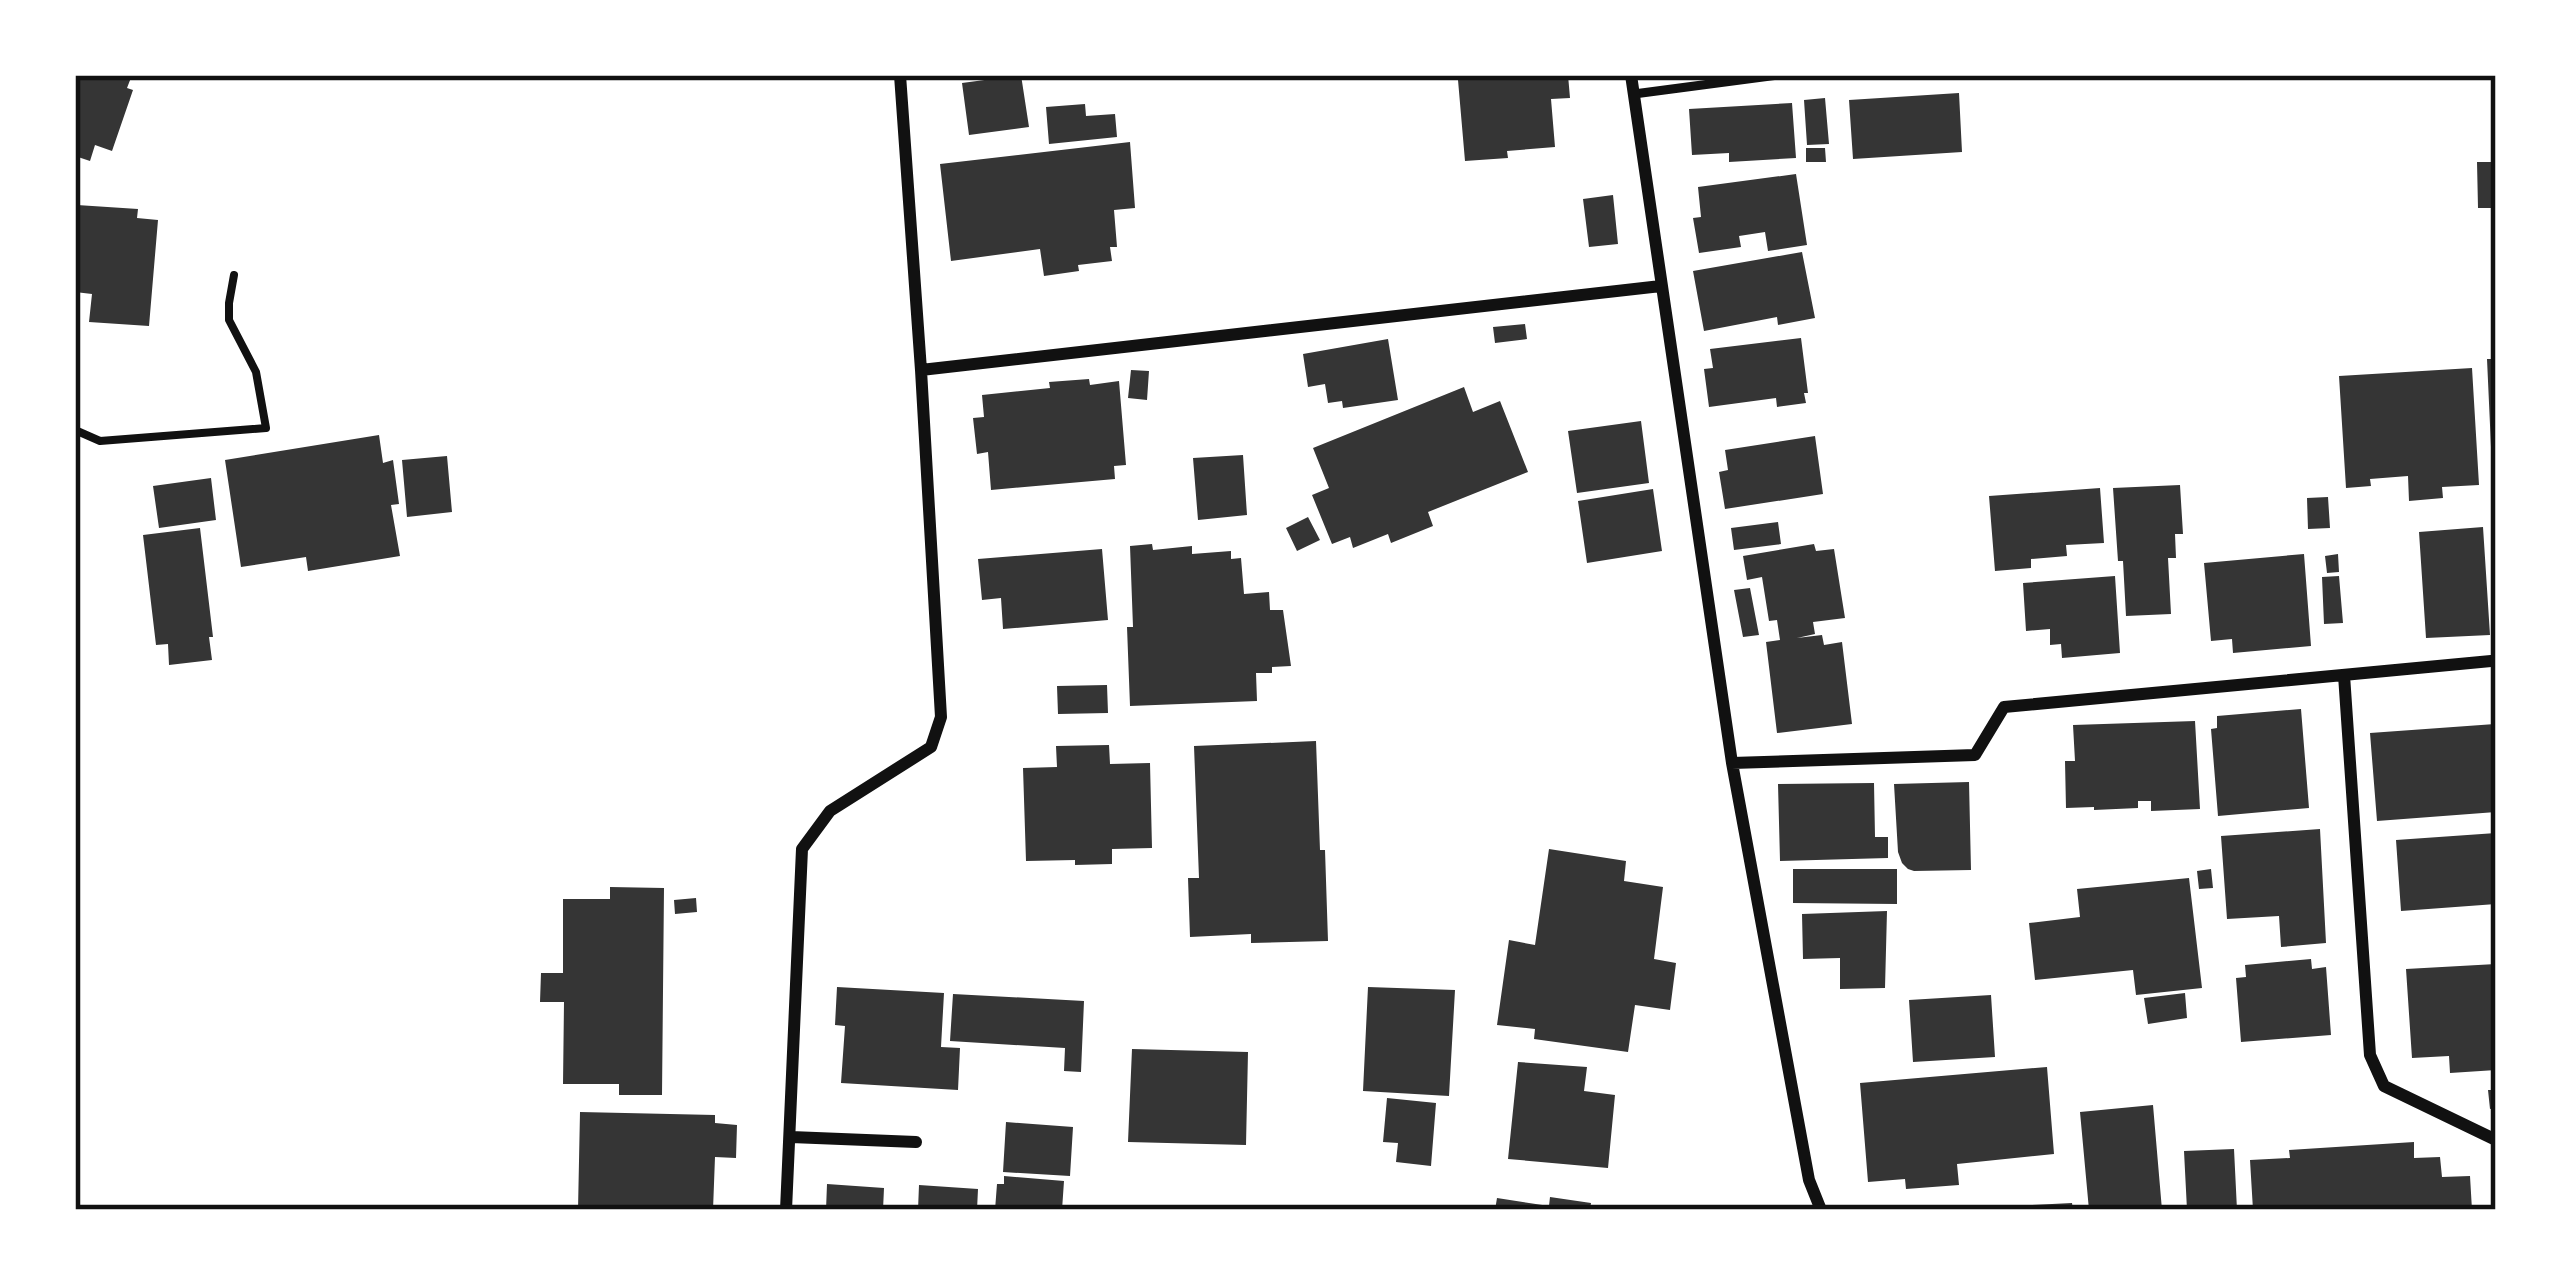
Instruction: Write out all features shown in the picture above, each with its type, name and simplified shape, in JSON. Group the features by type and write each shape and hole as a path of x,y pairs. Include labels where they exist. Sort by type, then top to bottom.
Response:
{"street":[{"path":"785,1210 802,849 830,812 931,747 940,717 900,75"},
{"path":"1631,75 1732,763 1809,1180 1821,1210"},
{"path":"921,370 1661,286"},
{"path":"1732,763 1976,755 2005,707 2492,661"},
{"path":"2344,675 2370,1055 2384,1086 2496,1140"},
{"path":"790,1137 916,1142"}],"lane":[{"path":"1634,94 1778,75"}],"path":[{"path":"75,430 100,441 266,428 256,372 230,320 234,274"}],"building":[{"path":"75,75 132,75 127,88 133,90 112,151 95,145 90,161 75,156"},
{"path":"1021,75 1029,127 969,135 962,83"},
{"path":"1447,75 1568,75 1570,98 1551,99 1555,147 1507,151 1508,158 1465,161 1458,80 1447,80"},
{"path":"1959,93 1962,152 1853,159 1849,100"},
{"path":"1825,98 1829,144 1807,145 1804,100"},
{"path":"1792,103 1796,158 1729,162 1729,153 1692,155 1689,109"},
{"path":"1085,104 1086,116 1115,114 1117,137 1049,144 1046,107"},
{"path":"1130,142 1135,208 1114,210 1117,247 1110,247 1112,261 1044,276 1040,249 951,261 940,164"},
{"path":"1806,148 1825,148 1826,162 1806,162"},
{"path":"2477,162 2496,162 2496,208 2478,208"},
{"path":"1796,174 1807,245 1768,251 1765,232 1739,236 1741,247 1699,253 1693,218 1701,217 1698,187"},
{"path":"1613,195 1618,244 1589,247 1583,199"},
{"path":"77,205 138,209 137,218 158,220 149,326 89,322 92,294 75,292"},
{"path":"1802,252 1815,318 1778,325 1777,317 1704,331 1693,271"},
{"path":"1525,324 1527,339 1495,343 1493,327"},
{"path":"1801,338 1806,403 1777,407 1776,398 1709,407 1704,369 1713,368 1710,349"},
{"path":"1388,339 1398,400 1343,408 1342,401 1328,403 1325,384 1308,387 1303,354"},
{"path":"2487,359 2496,359 2496,446 2491,447"},
{"path":"2472,368 2479,485 2442,487 2443,498 2409,501 2408,476 2370,479 2371,486 2346,488 2339,376"},
{"path":"1131,370 1149,371 1147,400 1128,398"},
{"path":"1089,379 1090,385 1119,381 1126,465 1114,466 1115,479 991,490 988,452 977,454 973,418 984,417 982,395"},
{"path":"1464,387 1473,412 1500,401 1528,472 1428,512 1433,526 1391,543 1388,534 1353,548 1350,537 1332,544 1312,495 1329,488 1313,448"},
{"path":"1641,421 1649,483 1577,493 1568,431"},
{"path":"379,435 383,463 393,460 399,504 391,505 400,556 308,571 306,557 241,567 225,460"},
{"path":"1815,436 1823,494 1725,509 1719,472 1728,470 1725,450"},
{"path":"1243,455 1247,515 1198,520 1193,458"},
{"path":"447,456 452,512 407,517 402,460"},
{"path":"211,478 216,520 159,528 153,486"},
{"path":"2180,485 2183,534 2175,534 2176,558 2168,558 2171,614 2126,616 2113,488"},
{"path":"2100,488 2104,543 2066,545 2067,556 2031,559 2031,568 1995,571 1989,496"},
{"path":"1653,489 1662,551 1587,563 1578,501"},
{"path":"2328,497 2330,528 2308,529 2307,498"},
{"path":"1308,517 1320,540 1297,551 1286,528"},
{"path":"1778,522 1781,544 1734,550 1731,528"},
{"path":"2483,527 2490,635 2426,638 2419,532"},
{"path":"200,528 212,660 169,665 168,644 156,645 143,535"},
{"path":"1152,544 1153,550 1192,546 1192,554 1231,551 1231,559 1241,558 1244,594 1269,592 1270,610 1283,610 1291,666 1256,673 1257,701 1130,706 1130,546"},
{"path":"1814,544 1816,551 1834,549 1845,618 1813,622 1815,634 1797,638 1822,635 1824,645 1842,642 1852,724 1777,733 1766,642 1780,640 1777,620 1769,621 1762,577 1747,580 1743,556"},
{"path":"1102,549 1108,620 1003,629 1001,598 982,600 978,559"},
{"path":"2304,554 2311,646 2233,653 2232,639 2211,641 2204,563"},
{"path":"2338,554 2339,572 2327,573 2325,556"},
{"path":"2115,576 2120,653 2062,658 2061,644 2050,645 2050,629 2026,631 2023,583"},
{"path":"2339,576 2343,623 2324,624 2322,577"},
{"path":"1750,588 1759,635 1743,637 1734,590"},
{"path":"1107,685 1108,713 1058,714 1057,686"},
{"path":"2301,709 2309,808 2218,816 2211,729 2217,728 2217,716"},
{"path":"2195,721 2200,809 2151,811 2151,801 2138,801 2138,808 2066,808 2065,761 2075,761 2073,725"},
{"path":"2495,724 2496,812 2377,821 2370,733"},
{"path":"1316,741 1328,941 1251,943 1251,934 1190,937 1188,878 1199,878 1194,746"},
{"path":"1109,745 1110,764 1150,763 1152,848 1112,849 1112,864 1026,861 1023,768 1057,767 1056,746"},
{"path":"1969,782 1971,870 1908,869 1898,852 1894,784"},
{"path":"1874,783 1875,837 1888,837 1888,858 1780,861 1778,784"},
{"path":"2320,829 2326,943 2281,947 2279,916 2227,919 2221,836"},
{"path":"2496,833 2496,904 2401,911 2396,840"},
{"path":"1549,849 1626,861 1624,881 1663,887 1654,959 1676,963 1670,1010 1635,1005 1628,1052 1534,1039 1535,1029 1497,1025 1509,940 1535,945"},
{"path":"1793,869 1897,869 1897,904 1793,903"},
{"path":"2211,869 2213,888 2199,889 2197,871"},
{"path":"2189,878 2202,988 2136,995 2133,970 2035,980 2029,923 2080,917 2077,889"},
{"path":"610,887 664,888 662,1095 619,1095 619,1084 563,1084 564,1002 540,1002 541,973 563,973 563,899 610,899"},
{"path":"696,898 697,912 675,914 674,900"},
{"path":"1887,911 1885,988 1840,989 1840,958 1803,959 1802,914"},
{"path":"2311,959 2312,969 2326,967 2331,1035 2241,1042 2236,978 2246,977 2245,965"},
{"path":"2496,964 2496,1070 2450,1073 2449,1056 2412,1058 2406,969"},
{"path":"837,987 944,993 941,1047 960,1048 958,1090 841,1083 845,1026 835,1025"},
{"path":"1368,987 1455,990 1449,1096 1363,1091"},
{"path":"2185,993 2187,1018 2148,1024 2144,998"},
{"path":"953,994 1084,1001 1081,1072 1064,1071 1065,1048 950,1041"},
{"path":"1991,995 1995,1057 1913,1062 1909,1000"},
{"path":"1132,1049 1248,1052 1246,1145 1128,1142"},
{"path":"1518,1062 1587,1067 1584,1091 1615,1095 1608,1168 1508,1159"},
{"path":"2047,1067 2054,1154 1957,1164 1959,1185 1906,1189 1905,1179 1868,1182 1860,1083"},
{"path":"2488,1090 2496,1090 2496,1108 2490,1109"},
{"path":"1387,1098 1436,1103 1431,1166 1396,1162 1398,1143 1383,1142"},
{"path":"2153,1105 2162,1210 2089,1210 2080,1112"},
{"path":"580,1112 715,1115 715,1123 737,1125 736,1158 715,1157 713,1210 578,1210"},
{"path":"1006,1122 1073,1127 1070,1176 1003,1172"},
{"path":"2414,1142 2414,1158 2440,1157 2442,1177 2470,1176 2472,1210 2253,1210 2250,1160 2290,1158 2289,1150"},
{"path":"2234,1149 2237,1210 2187,1210 2184,1151"},
{"path":"1004,1176 1064,1181 1062,1210 995,1210 997,1184 1004,1184"},
{"path":"827,1184 884,1188 883,1210 826,1210"},
{"path":"919,1185 978,1189 977,1210 918,1210"},
{"path":"1550,1197 1591,1203 1590,1210 1495,1210 1497,1198 1549,1206"},
{"path":"2072,1203 2073,1210 2014,1210 2014,1206"}]}
